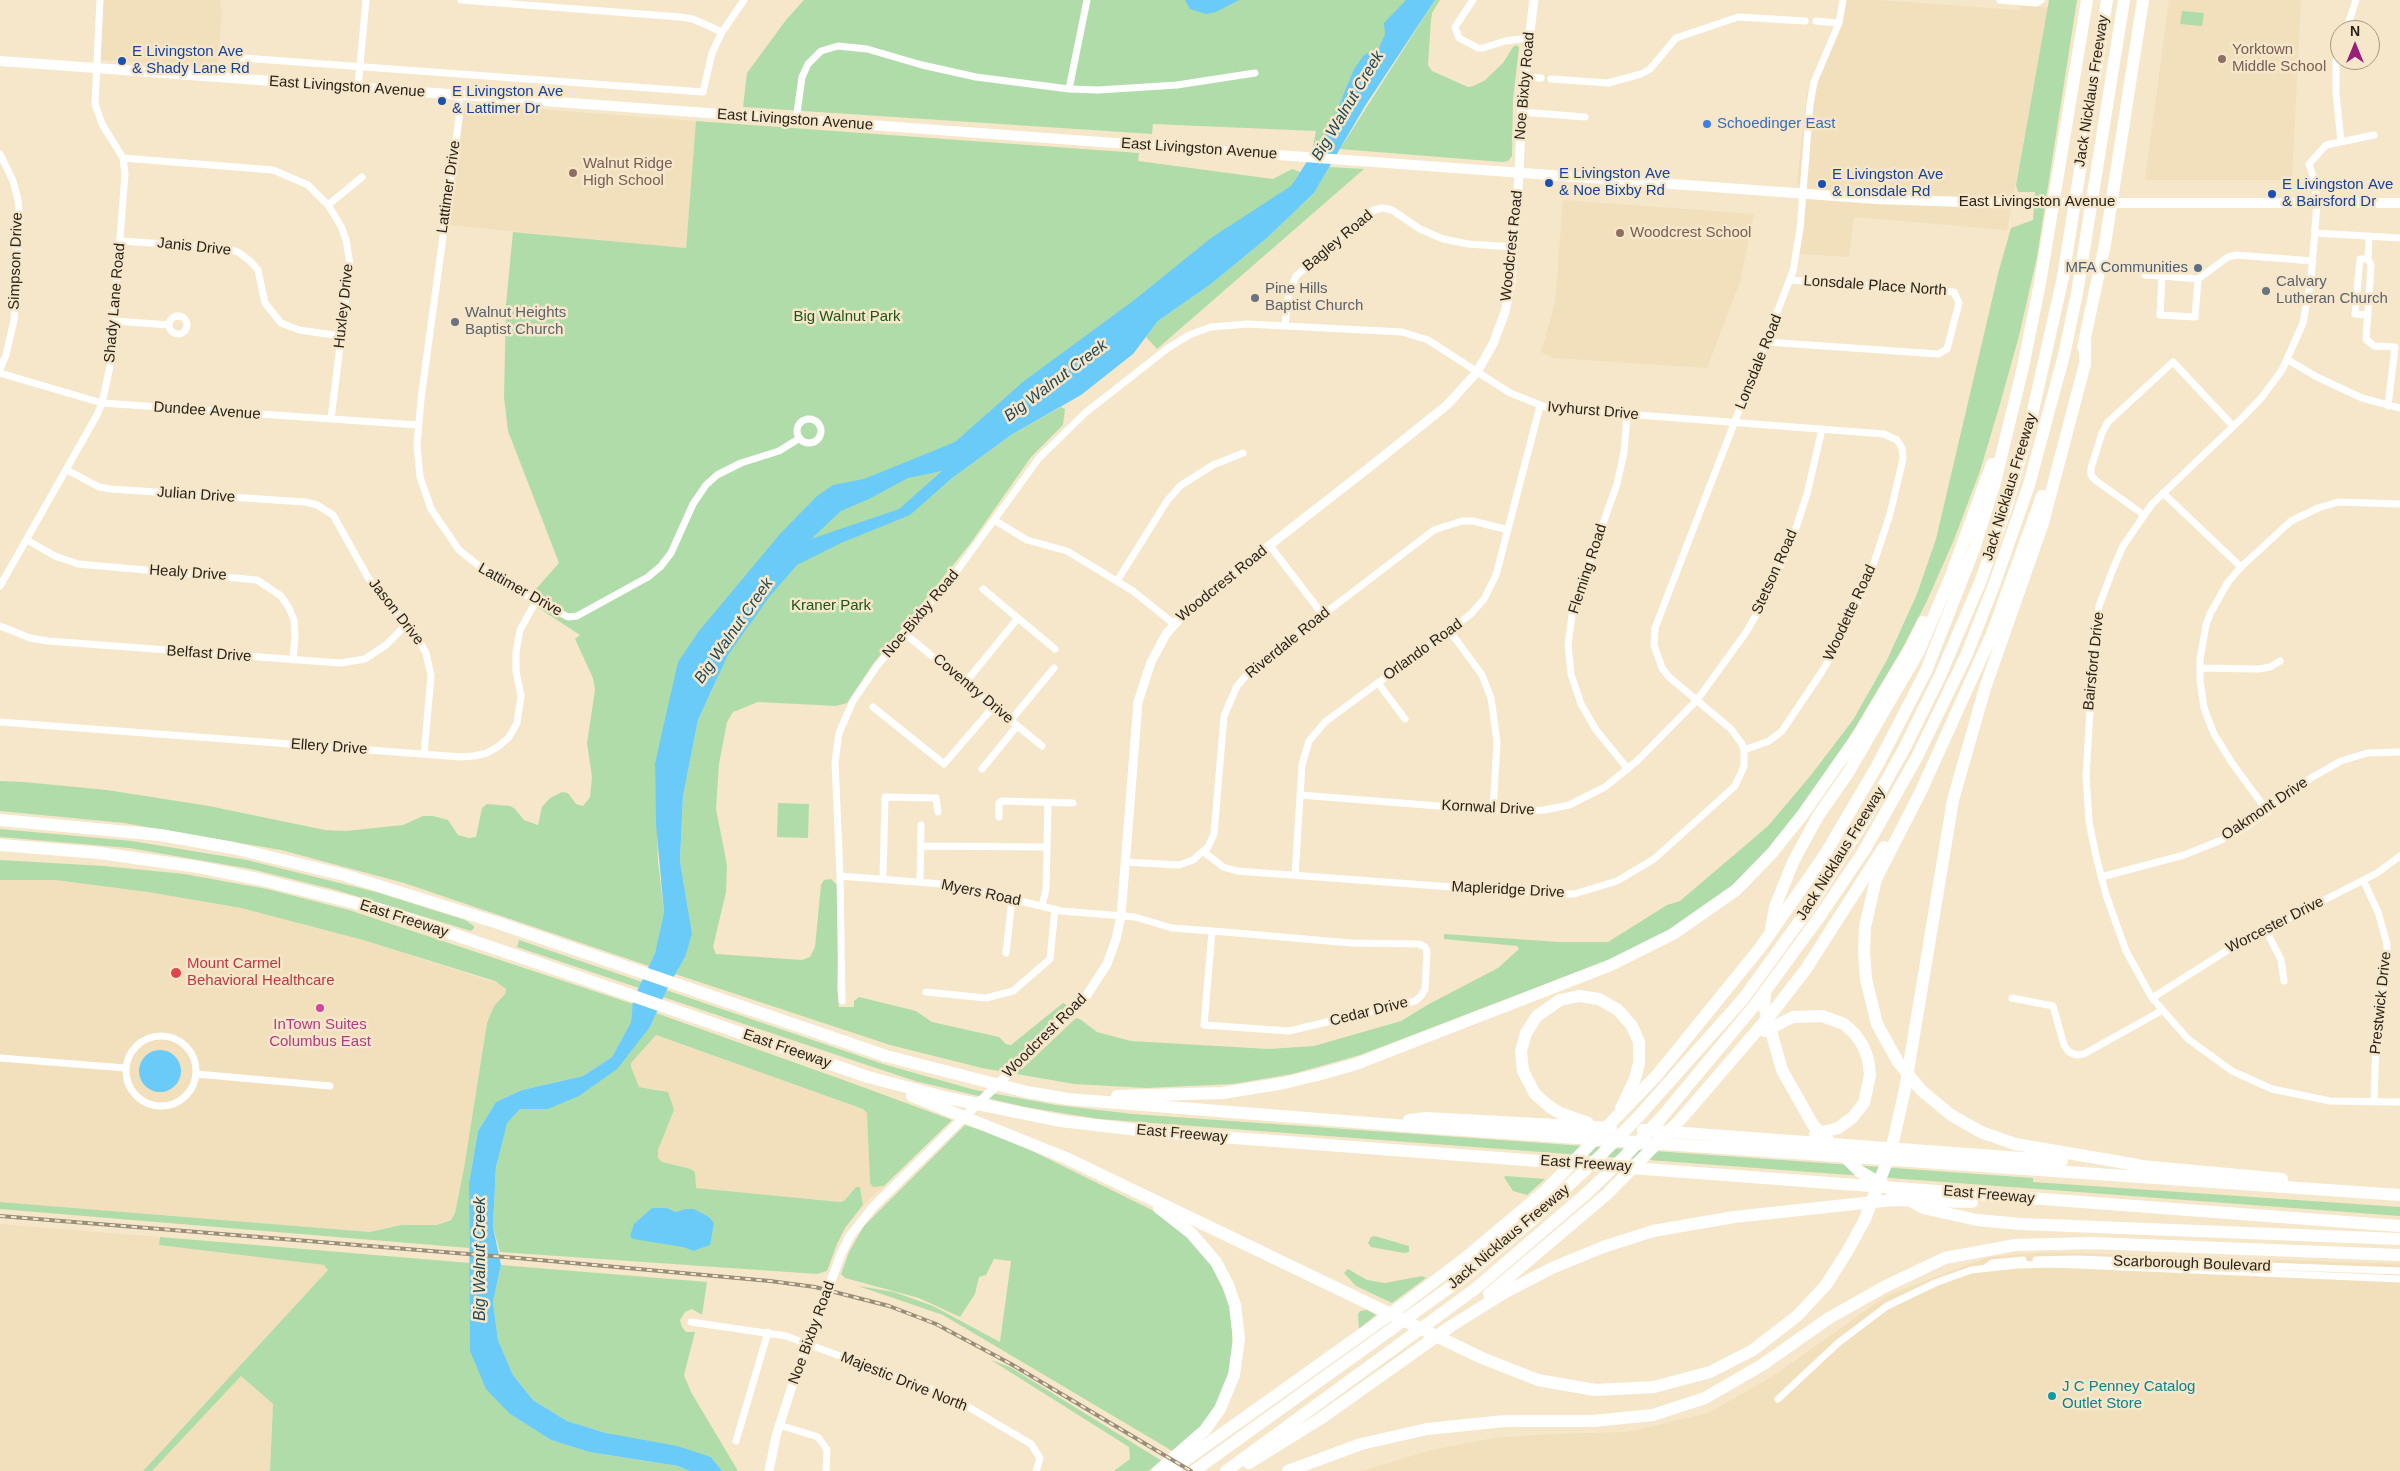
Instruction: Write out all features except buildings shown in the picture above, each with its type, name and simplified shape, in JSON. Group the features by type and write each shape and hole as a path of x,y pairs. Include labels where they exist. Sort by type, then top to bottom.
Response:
{"highway":[{"path":"1158,1471 1373,1327 1479,1247 1546,1190 1657,1075 1760,948 1824,856 1877,766 1926,671 1974,549 1994,486 2023,367 2048,239 2087,0"},
{"name":"Jack Nicklaus Freeway","path":"1194,1471 1421,1309 1498,1250 1563,1191 1640,1116 1743,999 1807,911 1865,818 1904,749 1962,628 2007,505 2048,350 2063,277 2107,0"},
{"name":"Jack Nicklaus Freeway","path":"1227,1471 1438,1318 1510,1260 1587,1193 1661,1118 1755,1005 1820,916 1865,849 1917,757 1979,625 2029,485 2064,355 2092,205 2124,0"},
{"path":"2138,1165 2015,1144 1981,1132 1951,1115 1921,1090 1898,1062 1877,1024 1866,979 1865,927 1876,879 1930,770 1972,679 2010,588 2042,498 2085,339 2105,244 2143,0"},
{"path":"1753,1350 1797,1316 1826,1285 1865,1219 1884,1174 1897,1130 1953,800 1985,688 2043,523 2085,364 2085,339"},
{"path":"2009,420 1932,623 1904,680 1848,773 1818,816 1793,862 1775,908 1766,951 1764,1006 1782,1070 1813,1126 1859,1171 1923,1208 1977,1220 2021,1224 2400,1239"},
{"path":"956,1075 1026,1088 1132,1097 1223,1093 1284,1083 1356,1064 1611,965 1673,934 1736,890 1772,853 1803,814 1859,734 1912,645 1966,532"},
{"path":"1451,1326 1520,1270 1606,1195 1681,1120 1772,1013 1822,947 1930,770"},
{"name":"East Freeway","path":"0,820 160,835 242,850 344,875 417,896 886,1056 1027,1092 1076,1100 1366,1123 2400,1193"},
{"name":"East Freeway","path":"0,847 32,847 146,859 258,879 382,910 868,1077 1021,1114 1101,1126 2400,1226"},
{"path":"1605,1128 1560,1113 1550,1107 1535,1094 1525,1077 1521,1056 1524,1037 1537,1016 1553,1004 1569,997 1593,998 1618,1010 1632,1026 1638,1042 1639,1063 1635,1078 1617,1117"},
{"path":"1736,1056 1757,1036 1784,1020 1818,1015 1844,1024 1855,1034 1863,1046 1870,1068 1869,1084 1864,1103 1852,1118 1838,1128 1816,1134 1746,1137"},
{"path":"868,1077 1038,1145 1482,1358 1538,1380 1596,1390 1654,1387 1710,1372 1753,1350 1829,1318"},
{"path":"1366,1123 1426,1118 1746,1137 2138,1165 2400,1193"},
{"path":"1146,1196 1191,1233 1216,1262 1228,1285 1237,1314 1239,1348 1230,1388 1192,1450 1170,1471"},
{"path":"1236,1471 1320,1419 1451,1326 1504,1293 1552,1268 1603,1247 1652,1231 1696,1222 1892,1200 2082,1203"},
{"path":"2104,1227 2143,1236 2400,1249"},
{"path":"1288,1471 1361,1444 1427,1429 1505,1421 1593,1421 1653,1415 1705,1398 1762,1365 1829,1318 1886,1286 1945,1258 2015,1246 2092,1244 2400,1254"}],"main road":[{"name":"East Livingston Avenue","path":"0,61 1876,199 2028,203 2400,203"}],"street":[{"name":"Shady Lane Road","path":"0,586 67,470 102,403 110,366 125,190 123,158 98,115 94,92 100,0"},
{"path":"358,87 366,0"},
{"path":"462,0 523,3 680,17 704,23 722,32"},
{"path":"243,58 703,92 710,60 722,32 744,0"},
{"path":"1069,89 1087,0"},
{"path":"1473,0 1455,27 1460,38 1478,48 1483,48 1505,41 1528,38"},
{"name":"Noe Bixby Road","path":"1519,172 1524,77 1534,0"},
{"name":"Lonsdale Road","path":"1697,700 1662,668 1654,645 1654,628 1790,280 1796,256 1810,104 1814,82 1839,23 1843,0"},
{"path":"2000,0 2036,3 2041,0"},
{"path":"2349,20 2356,0"},
{"path":"1551,79 1608,83 1641,74 1650,69 1676,38 1738,17 1806,21"},
{"path":"1816,21 1839,23"},
{"path":"796,120 802,77 808,64 821,51 838,46 867,48 922,65 976,77 1069,89 1177,85 1255,73"},
{"path":"2336,70 2336,93 2341,142 2374,135"},
{"path":"1524,77 1541,78"},
{"name":"Lattimer Drive","path":"459,96 459,118 418,425 417,458 420,477 431,509 459,550 483,571 536,601 568,617 578,616 648,577 671,553 693,504 717,475 741,463 778,452 800,438"},
{"path":"1521,112 1585,117"},
{"name":"Bairsford Drive","path":"2341,142 2326,145 2309,164 2314,179 2317,203 2312,261 2303,323 2288,360 2262,397 2163,493 2144,515 2123,546 2113,569 2100,606 2096,629 2086,776 2089,822 2101,877 2126,951 2161,1011 2213,1060 2254,1083 2312,1099 2400,1102"},
{"name":"Simpson Drive","path":"0,154 13,181 18,200 20,223 14,320 6,354 0,369"},
{"name":"Huxley Drive","path":"123,158 273,170 308,186 328,205 341,226 349,258 349,280 331,419"},
{"name":"Woodcrest Road","path":"876,1204 1074,1009 1098,980 1112,952 1121,916 1138,702 1150,662 1174,624 1188,609 1437,414 1477,372 1494,344 1505,312 1511,282 1519,172"},
{"path":"328,205 362,177"},
{"name":"Bagley Road","path":"1286,326 1289,292 1296,276 1366,214 1374,210 1392,210 1420,228 1442,239 1468,244 1514,247"},
{"path":"2315,232 2400,238"},
{"path":"2369,236 2368,259 2371,265 2366,339 2374,346 2395,348 2388,406"},
{"name":"Janis Drive","path":"121,241 224,248 238,252 258,270 265,303 281,323 299,330 341,336"},
{"path":"2145,274 2198,279 2232,256 2312,261"},
{"path":"2368,259 2360,259 2355,314 2368,316"},
{"path":"2162,276 2160,315 2196,317 2198,279"},
{"name":"Lonsdale Place North","path":"1767,342 1938,354 1945,351 1959,302 1958,297 1948,291 1790,280"},
{"path":"115,321 169,325"},
{"name":"Ivyhurst Drive","path":"1211,328 1234,324 1402,332 1415,335 1444,348 1510,394 1540,406 1627,415 1884,434 1893,437 1900,444"},
{"name":"Noe-Bixby Road","path":"842,1001 840,876 835,762 839,733 853,700 904,633 959,568 1039,458 1086,413 1168,348 1189,335 1211,328"},
{"path":"2288,360 2317,377 2362,398 2400,408"},
{"path":"2144,515 2094,480 2091,475 2091,468 2105,426 2173,362 2233,426"},
{"name":"Dundee Avenue","path":"0,372 102,403 418,425"},
{"name":"Orlando Road","path":"1295,875 1303,757 1313,734 1325,722 1471,614 1489,592 1496,575 1540,406"},
{"name":"Fleming Road","path":"1627,415 1624,452 1616,484 1573,608 1568,650 1573,682 1584,710 1596,730 1628,769"},
{"name":"Stetson Road","path":"1697,700 1747,631 1769,592 1792,540 1807,494 1822,429"},
{"name":"Woodette Road","path":"1744,750 1769,741 1782,731 1840,641 1855,610 1880,546 1903,464 1900,444"},
{"path":"1117,581 1167,501 1180,486 1214,465 1243,453"},
{"name":"Julian Drive","path":"67,470 93,484 111,489 305,502 328,511"},
{"path":"2163,493 2241,567"},
{"path":"2268,812 2232,763 2214,734 2203,701 2200,668 2206,625 2218,598 2241,567 2291,521 2312,510 2347,502 2400,504"},
{"name":"Jason Drive","path":"328,511 338,521 370,581 420,641 429,664 430,676 424,754"},
{"path":"994,520 1027,540 1067,551 1148,602 1174,624"},
{"name":"Riverdale Road","path":"1204,852 1214,834 1222,727 1232,695 1245,676 1427,534 1454,522 1473,521 1508,530"},
{"name":"Healy Drive","path":"27,540 60,558 78,564 257,580 281,596 289,608 294,620 294,660"},
{"path":"1270,546 1323,615"},
{"path":"983,588 1054,649"},
{"name":"Ellery Drive","path":"0,722 424,754 474,756 487,753 509,737 517,723 521,706 520,687 516,671 517,641 520,630 536,601"},
{"path":"965,683 1018,618"},
{"name":"Belfast Drive","path":"0,626 23,635 48,641 340,663 365,659 386,645 407,624"},
{"path":"1450,630 1482,675 1491,698 1497,742 1493,810"},
{"name":"Coventry Drive","path":"904,633 1042,746"},
{"path":"2200,668 2259,668 2270,667 2280,661"},
{"path":"1011,720 1054,668"},
{"path":"1378,683 1405,719"},
{"path":"1697,700 1731,729 1744,750"},
{"name":"Kornwal Drive","path":"1300,796 1493,810 1533,811 1569,805 1593,794 1628,769 1697,700"},
{"path":"873,707 944,764 994,706"},
{"path":"982,769 1017,726"},
{"name":"Mapleridge Drive","path":"1204,852 1230,869 1546,894 1574,894 1617,881 1654,859 1730,792 1742,773 1744,750"},
{"name":"Oakmont Drive","path":"2101,877 2202,849 2246,827 2311,778 2340,762 2367,753 2400,752"},
{"path":"883,878 885,797 936,798 938,812"},
{"path":"999,817 999,803 1002,801 1073,803"},
{"path":"1042,906 1046,889 1048,802"},
{"path":"920,881 921,825"},
{"path":"921,846 1047,847"},
{"path":"1126,862 1180,865 1193,860 1204,852"},
{"name":"Worcester Drive","path":"2152,998 2201,965 2363,880 2400,856"},
{"name":"Myers Road","path":"840,876 955,885 1055,909 1121,916"},
{"name":"Prestwick Drive","path":"2363,880 2378,912 2387,944 2386,977 2376,1039 2374,1101"},
{"path":"1006,953 1012,899"},
{"path":"926,992 986,998 1013,991 1050,959 1055,909"},
{"name":"Cedar Drive","path":"1121,916 1148,920 1172,928 1212,931 1350,943 1419,944 1425,947 1427,951 1425,989 1422,996 1414,1001 1289,1031 1204,1024 1212,931"},
{"path":"2266,930 2281,960 2284,981"},
{"path":"2012,998 2053,1006 2064,1045 2069,1052 2076,1055 2084,1054 2161,1011"},
{"path":"164,1036 179,1042 191,1053 196,1074 191,1090 184,1099 174,1105 162,1107 151,1106 140,1101 131,1092 126,1081 125,1068 128,1058 138,1044 152,1037 164,1036"},
{"path":"0,1058 125,1068"},
{"path":"196,1074 330,1086"},
{"name":"Noe Bixby Road","path":"769,1471 779,1425 845,1244 856,1227 876,1204"},
{"name":"Scarborough Boulevard","path":"1985,1268 1992,1263 2014,1260 2076,1259 2400,1271"},
{"name":"Scarborough Boulevard","path":"1778,1399 1838,1342 1886,1306 1947,1278 1985,1268 2054,1264 2400,1279"},
{"name":"Majestic Drive North","path":"691,1322 768,1332 808,1343 960,1402 1031,1444 1038,1452 1040,1463 1036,1471"},
{"path":"736,1441 768,1332"},
{"path":"779,1425 818,1436 827,1450 826,1471"}],"shaded area":[{"path":"103,0 220,0 222,12 217,69 102,60 99,56"},
{"path":"1843,0 1879,0 2019,10 2020,5 2048,7 2007,230 1854,217 1849,257 1798,254 1803,195 1797,180 1807,93 1812,93 1840,17"},
{"path":"2169,0 2301,0 2292,180 2145,180"},
{"name":"Walnut Ridge High School","path":"470,104 696,121 686,248 448,225 464,111"},
{"path":"1563,200 1754,214 1740,282 1707,368 1554,358 1541,352 1555,303"},
{"path":"0,880 55,880 148,892 241,908 363,940 503,985 506,989 505,994 494,1006 487,1023 464,1168 455,1213 451,1219 437,1225 401,1225 370,1232 0,1202"},
{"path":"655,1035 863,1109 867,1113 870,1183 873,1187 884,1186 863,1205 860,1187 856,1187 844,1201 840,1202 696,1188 695,1172 691,1169 662,1162 658,1158 658,1150 674,1110 662,1090 639,1087 631,1067 631,1063"},
{"path":"0,1224 160,1237 160,1245 325,1265 328,1270 143,1471 0,1471"},
{"path":"2048,1252 2400,1264 2400,1471 1361,1471 1432,1450 1493,1438 1627,1432 1708,1413 1773,1376 1886,1296 1988,1257"},
{"path":"241,1376 273,1404 270,1471 152,1471"}],"green space":[{"path":"804,0 1413,0 1343,121 1327,132 1317,147 1313,146 1316,131 1153,124 1152,134 743,107 747,73 786,20"},
{"path":"1435,0 1440,0 1432,13 1431,20 1428,65 1432,71 1468,87 1473,86 1484,81 1503,63 1513,47 1516,45 1519,47 1513,100 1512,156 1508,161 1340,149"},
{"path":"2049,0 2077,0 2037,257 2019,336 2000,404 1980,471 1953,542 1926,603 1902,649 1837,758 1793,822 1723,897 1637,949 1360,1055 1292,1074 1233,1084 1146,1088 1074,1084 982,1068 890,1045 675,974 685,957 688,910 680,861 683,796 698,720 719,675 665,723 655,763 658,861 664,912 655,953 649,966 404,883 281,850 124,823 0,811 0,781 24,782 107,790 209,806 325,830 346,831 403,825 423,816 433,816 448,820 458,835 469,838 476,837 482,808 487,804 510,806 524,820 538,825 542,807 550,798 562,792 568,793 576,804 583,806 590,797 592,777 587,743 595,690 593,678 575,639 580,635 531,603 536,589 559,563 508,431 504,397 506,304 513,232 686,248 696,121 1139,153 1138,161 1273,179 1292,169 1300,172 1294,181 1302,182 927,473 943,471 918,507 951,479 1011,435 1061,407 1065,409 1063,425 1031,457 970,544 873,664 847,703 836,706 758,702 733,712 727,722 719,764 716,809 727,865 726,892 713,947 716,954 802,960 810,957 815,947 821,885 824,880 831,879 837,885 839,912 837,988 839,1007 854,1007 854,1001 859,997 916,1011 932,1022 999,1037 1006,1044 1011,1045 1063,1003 1067,1005 1008,1066 1022,1069 1076,1018 1097,1032 1131,1041 1269,1049 1314,1046 1401,1021 1498,968 1519,949 1517,946 1444,939 1444,934 1559,942 1608,942 1667,905 1680,901 1768,826 1811,775 1853,720 1887,660 1917,594 1936,539 1999,270 2011,228 2033,220 2035,192 2018,192 2016,185"},
{"path":"2182,11 2204,13 2202,26 2180,24"},
{"path":"1329,167 1364,169 1157,349 1146,337 1158,321 1211,284 1267,238 1314,193"},
{"path":"778,803 809,804 808,838 777,837"},
{"path":"0,829 132,841 247,860 376,892 465,920 474,928 471,931 336,890 251,869 129,848 0,837"},
{"path":"0,860 104,866 184,874 267,889 349,910 633,1004 631,1022 612,1057 583,1076 522,1090 496,1102 478,1131 469,1183 469,1248 0,1209 0,1202 370,1232 401,1225 437,1225 451,1220 455,1213 464,1168 487,1023 494,1006 505,994 506,989 495,981 363,940 241,908 148,892 55,880 0,880"},
{"path":"519,940 642,982 639,988 517,947"},
{"path":"666,990 883,1064 975,1090 1056,1105 1133,1114 2033,1178 2033,1182 2400,1207 2400,1216 1099,1119 1025,1107 915,1081 663,997"},
{"path":"656,1013 952,1120 884,1186 873,1187 870,1183 867,1113 863,1109 656,1035 631,1063 631,1067 639,1087 668,1092 674,1110 658,1150 658,1158 662,1162 691,1169 695,1172 696,1188 840,1202 844,1201 856,1187 860,1187 863,1205 845,1228 827,1271 817,1274 500,1252 493,1227 496,1167 506,1123 520,1109 548,1109 650,1027","holes":["667,1208 676,1212 694,1209 693,1251 683,1247"]},
{"path":"965,1125 1008,1139 1150,1209 1168,1220 1206,1254 1231,1305 1233,1359 1221,1397 1201,1427 1174,1452 943,1315 858,1286 894,1292 933,1306 1000,1342 1011,1261 994,1259 986,1275 979,1277 975,1294 960,1317 919,1298 845,1278 841,1274 849,1252 864,1226"},
{"path":"1504,1177 1545,1179 1527,1195 1513,1191"},
{"path":"1375,1236 1409,1246 1409,1252 1404,1253 1371,1247 1368,1243 1371,1237"},
{"path":"160,1237 470,1263 471,1282 510,1414 551,1440 589,1452 678,1466 689,1471 270,1471 273,1404 241,1376 152,1471 143,1471 328,1270 324,1265 159,1245"},
{"path":"501,1265 707,1282 702,1315 692,1309 685,1312 680,1320 686,1332 695,1332 684,1375 691,1392 738,1471 722,1471 711,1457 606,1433 567,1421 533,1400 513,1375 498,1340 493,1302"},
{"path":"1348,1269 1367,1280 1385,1283 1422,1276 1426,1278 1392,1303 1356,1286 1344,1273"},
{"path":"1367,1310 1376,1315 1359,1329 1358,1314 1360,1311"},
{"path":"991,1360 1010,1367 1162,1461 1148,1471 1114,1471 1130,1459 1129,1447"}],"water":[{"path":"1185,0 1239,0 1216,12 1206,14 1190,9"},
{"name":"Big Walnut Creek","path":"1406,0 1435,0 1365,106 1314,193 1267,238 1211,284 1158,321 1133,354 1081,395 1011,435 951,479 910,515 841,543 797,565 770,596 728,655 698,720 683,796 680,861 692,934 685,957 668,987 650,1027 617,1069 579,1096 548,1109 520,1109 507,1123 496,1167 493,1227 501,1265 493,1302 498,1340 513,1375 533,1400 567,1421 606,1433 677,1446 711,1457 722,1471 689,1471 678,1466 589,1452 551,1440 510,1414 486,1389 470,1351 469,1183 478,1131 496,1102 522,1090 583,1076 612,1057 631,1022 633,1000 655,953 664,912 656,824 655,763 678,662 699,631 780,534 817,496 833,485 864,479 955,442 1024,381 1133,301 1211,238 1291,186 1331,125 1354,69 1364,55 1379,48 1385,34 1384,23","holes":["942,471 899,509 811,539 841,511 869,499 908,478"]},
{"path":"164,1050 172,1053 178,1059 181,1071 178,1083 172,1089 156,1092 148,1089 142,1083 139,1067 142,1059 148,1053"},
{"path":"652,1208 667,1208 676,1212 694,1209 709,1217 714,1223 710,1245 693,1251 683,1247 633,1239 630,1236 634,1224"}],"railway":[{"path":"0,1216 517,1258 770,1281 815,1287 889,1306 936,1324 1011,1364 1191,1471"}],"place":[{"name":"Yorktown Middle School","path":"2222,59"},
{"name":"E Livingston Ave & Shady Lane Rd","path":"122,61"},
{"name":"E Livingston Ave & Lattimer Dr","path":"442,101"},
{"name":"Schoedinger East","path":"1707,124"},
{"name":"Walnut Ridge High School","path":"573,173"},
{"name":"E Livingston Ave & Noe Bixby Rd","path":"1549,183"},
{"name":"E Livingston Ave & Lonsdale Rd","path":"1822,184"},
{"name":"E Livingston Ave & Bairsford Dr","path":"2272,194"},
{"name":"Woodcrest School","path":"1620,233"},
{"name":"MFA Communities","path":"2198,268"},
{"name":"Calvary Lutheran Church","path":"2266,291"},
{"name":"Pine Hills Baptist Church","path":"1255,298"},
{"name":"Walnut Heights Baptist Church","path":"455,322"},
{"name":"Mount Carmel Behavioral Healthcare","path":"176,973"},
{"name":"InTown Suites Columbus East","path":"320,1008"},
{"name":"J C Penney Catalog Outlet Store","path":"2052,1396"}],"park label":[{"name":"Big Walnut Park","path":"847,317"},
{"name":"Kraner Park","path":"831,606"}]}
